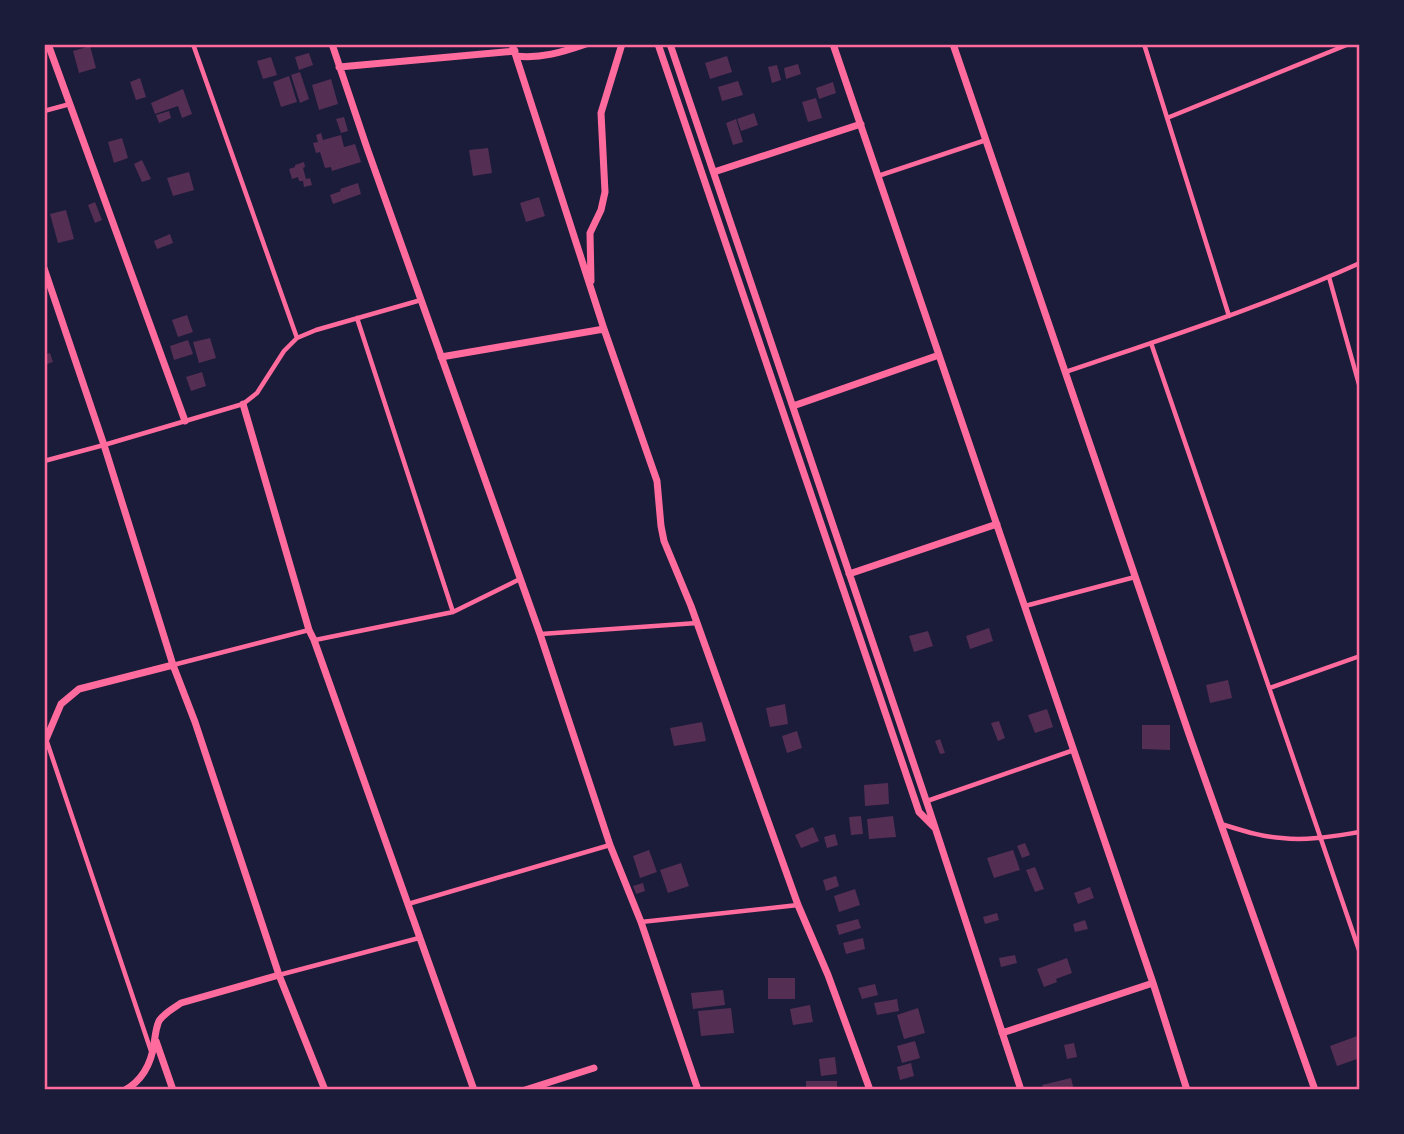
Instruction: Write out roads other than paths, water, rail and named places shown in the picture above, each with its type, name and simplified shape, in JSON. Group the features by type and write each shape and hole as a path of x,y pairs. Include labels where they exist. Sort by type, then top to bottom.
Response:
{"street":[{"path":"48,44 185,421"},
{"path":"332,44 540,634 610,845 641,922 698,1090"},
{"path":"339,67 514,50 528,58 542,57 586,44"},
{"path":"591,288 590,233 601,210 605,192 601,113 622,44"},
{"path":"658,44 919,812 935,827"},
{"path":"670,44 935,827 1021,1090"},
{"path":"833,44 1187,1090"},
{"path":"953,44 1220,824 1315,1090"},
{"path":"514,50 604,329 657,481 661,526 668,553 697,623 798,905 828,975 870,1090"},
{"path":"714,173 861,124"},
{"path":"44,268 104,445 173,665 200,736 279,975 325,1090"},
{"path":"441,357 604,329"},
{"path":"793,406 939,355"},
{"path":"243,404 309,630 474,1090"},
{"path":"849,574 997,524"},
{"path":"44,739 61,704 79,689 173,665"},
{"path":"125,1090 136,1083 146,1071 159,1022 169,1011 181,1003 279,975"},
{"path":"1002,1033 1153,983"},
{"path":"155,1038 173,1090"},
{"path":"525,1090 594,1068"}],"lane":[{"path":"193,44 297,338"},
{"path":"1144,44 1229,316"},
{"path":"1167,118 1349,44"},
{"path":"44,111 70,104"},
{"path":"878,176 986,140"},
{"path":"1065,372 1229,316 1360,262"},
{"path":"1329,276 1360,388"},
{"path":"44,461 243,404 257,393 284,352 297,338 422,299"},
{"path":"357,318 453,612"},
{"path":"1151,343 1360,953"},
{"path":"1025,606 1135,577"},
{"path":"314,640 453,612 520,579"},
{"path":"540,634 697,623"},
{"path":"173,665 309,630"},
{"path":"1270,688 1360,656"},
{"path":"44,739 152,1055"},
{"path":"926,802 1074,750"},
{"path":"1220,824 1250,833 1282,838 1321,838 1360,832"},
{"path":"408,904 610,845"},
{"path":"641,922 798,905"},
{"path":"279,975 419,938"}]}
